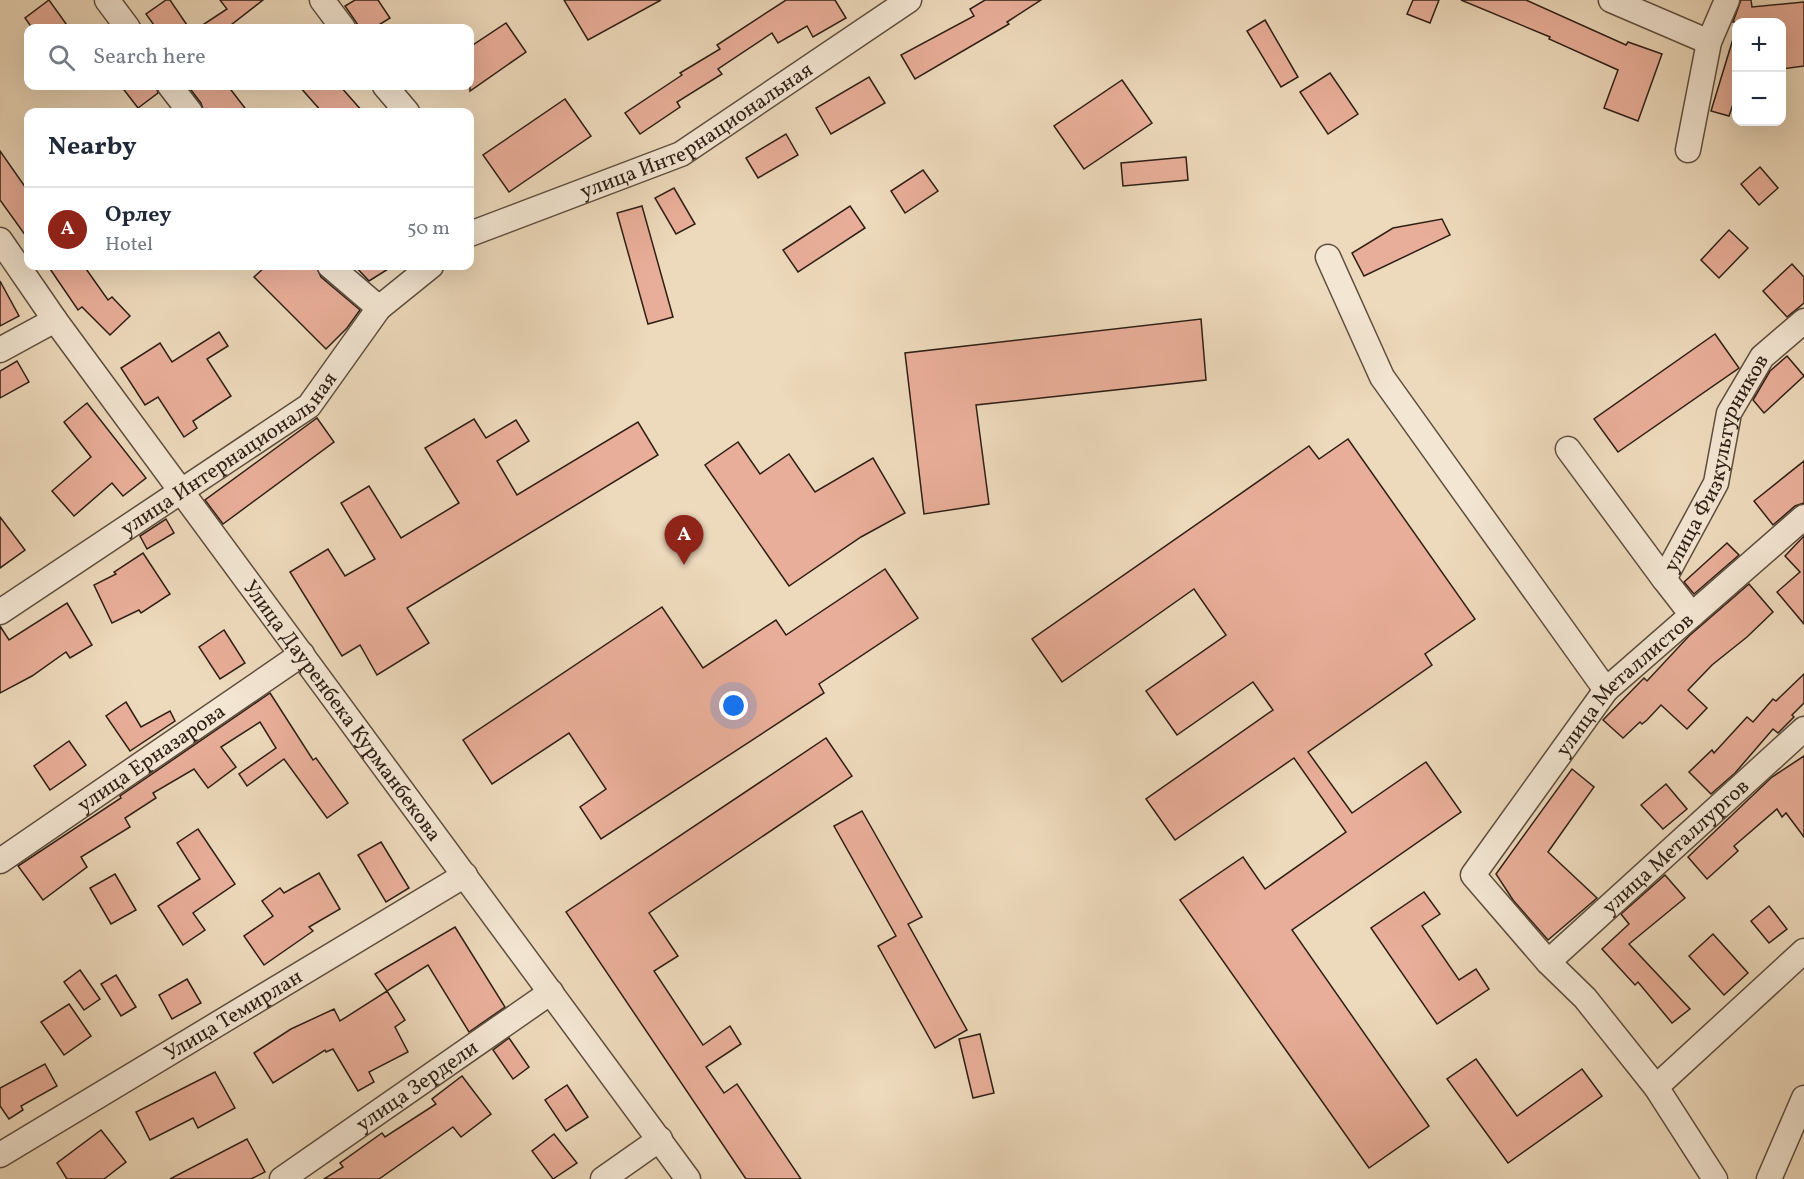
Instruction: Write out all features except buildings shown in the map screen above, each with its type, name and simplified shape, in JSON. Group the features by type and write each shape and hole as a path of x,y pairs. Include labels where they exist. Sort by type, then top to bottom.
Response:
{"street":[{"path":"106,0 125,24"},
{"path":"322,0 340,24"},
{"name":"улица Интернациональная","path":"474,227 681,154 909,0"},
{"path":"1611,0 1709,42"},
{"path":"1688,150 1709,42 1727,0"},
{"path":"173,90 187,108"},
{"path":"388,90 403,108"},
{"name":"Улица Дауренбека Курманбекова","path":"0,240 55,320 688,1179"},
{"path":"1328,257 1382,377 1606,690"},
{"path":"335,270 379,308"},
{"name":"улица Интернациональная","path":"0,612 309,406 379,308 426,270"},
{"path":"0,350 55,320"},
{"name":"улица Физкультурников","path":"1692,615 1664,579 1716,483 1729,413 1762,357 1804,321"},
{"path":"1568,449 1664,579"},
{"name":"улица Металлистов","path":"1548,962 1473,875 1606,690 1804,517"},
{"name":"улица Ерназарова","path":"0,861 302,654"},
{"name":"улица Металлургов","path":"1548,962 1804,729"},
{"name":"Улица Темирлан","path":"0,1155 465,875"},
{"path":"1656,1087 1804,951"},
{"path":"1548,962 1585,998 1656,1087 1715,1179"},
{"name":"улица Зердели","path":"282,1179 551,992"},
{"path":"1769,1179 1804,1098"},
{"path":"603,1179 660,1139"}],"place":[{"name":"Орлеу","path":"684,565"}]}
